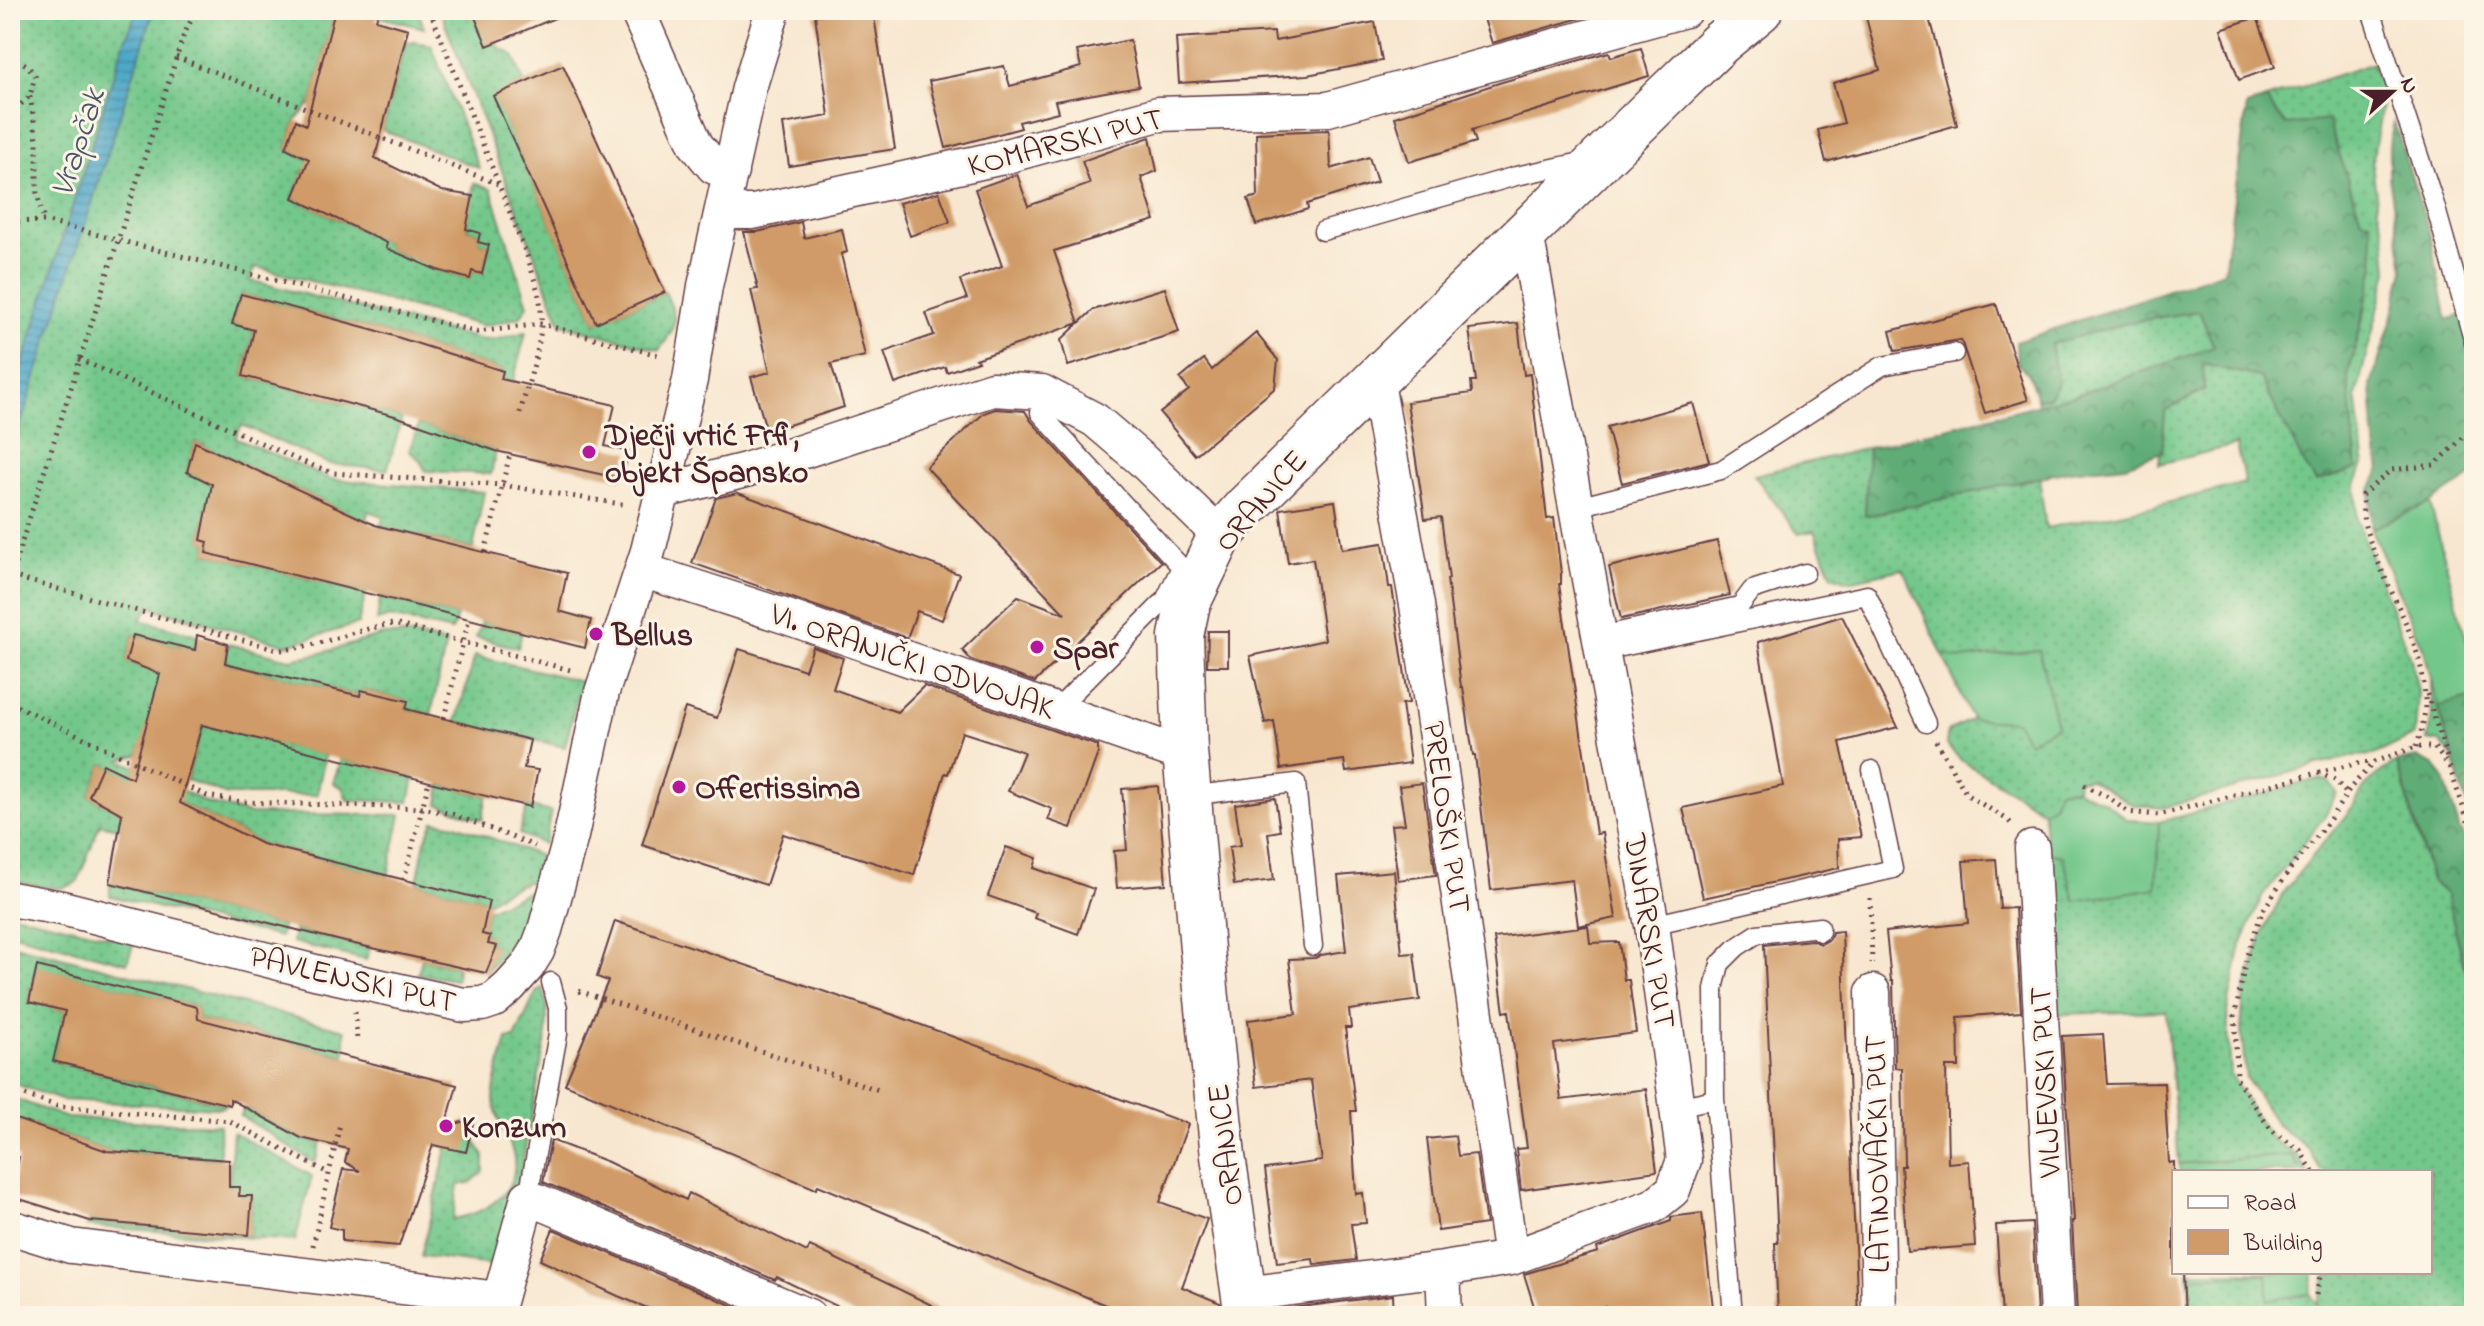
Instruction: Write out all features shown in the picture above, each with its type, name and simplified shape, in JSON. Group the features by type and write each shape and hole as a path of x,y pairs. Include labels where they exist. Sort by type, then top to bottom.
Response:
{"main road":[{"name":"ORANICE","path":"1246,1305 1223,1156 1188,796 1181,636 1190,574 1244,509 1376,377 1600,158 1746,22"}],"street":[{"path":"637,10 696,145 714,167 731,172"},
{"name":"PAVLENSKI PUT","path":"10,899 62,908 390,991 464,1005 494,1000 527,967 545,930 571,836 602,692 642,570 652,499 690,380 705,286 750,85 773,10"},
{"name":"KOMARSKI PUT","path":"723,212 753,212 999,158 1158,114 1328,109 1685,10"},
{"path":"1694,10 1712,19 1746,22"},
{"name":"DINARSKI PUT","path":"1246,1305 1511,1258 1653,1206 1673,1190 1684,1160 1652,925 1526,233"},
{"name":"PRELOŠKI PUT","path":"1376,377 1417,605 1511,1258"},
{"path":"652,499 992,389 1042,392 1095,420 1142,460 1220,536"},
{"name":"VI. ORANIČKI ODVOJAK","path":"642,570 1167,749 1185,751"},
{"name":"VILJEVSKI PUT","path":"2032,848 2057,1316"},
{"name":"LATINOVAČKI PUT","path":"1873,992 1879,1316"},
{"path":"10,1227 71,1246 497,1308 528,1197 808,1316"},
{"path":"1443,1269 1445,1316"}],"lane":[{"path":"2371,10 2435,205 2474,343"},
{"path":"1323,231 1516,176 1600,158"},
{"path":"1574,508 1721,470 1882,366 1954,353"},
{"path":"1042,392 1040,413 1190,574 1057,709"},
{"path":"1602,644 1740,606 1752,590 1805,573"},
{"path":"1602,644 1867,595 1926,723"},
{"path":"1652,925 1893,869 1872,770"},
{"path":"1188,796 1296,783 1313,946"},
{"path":"1733,1316 1715,1099 1714,989 1720,964 1737,947 1757,934 1820,927 1820,932"},
{"path":"528,1197 558,1034 558,1008 551,982"},
{"path":"1676,1107 1715,1099"}],"path":[{"path":"196,10 176,57 116,240 10,578 279,650 295,649 368,627 394,624 587,674"},
{"path":"430,10 529,261 541,309 541,324 520,413"},
{"path":"10,55 28,66 35,76 30,96 37,139 37,193 44,221"},
{"path":"176,57 499,185"},
{"path":"10,114 30,96"},
{"path":"10,222 44,221 477,332 541,324 658,355 669,349"},
{"path":"79,359 298,460 333,473 652,499"},
{"path":"2474,427 2435,465 2391,470 2362,495 2364,523 2418,651 2425,688 2474,839"},
{"path":"485,552 510,454"},
{"path":"444,718 469,619"},
{"path":"2416,747 2424,726 2425,688"},
{"path":"10,703 207,796 242,802 422,808 452,814 547,851"},
{"path":"1926,723 1967,795 2008,820 2032,848"},
{"path":"2084,785 2110,798 2127,812 2159,815 2317,773 2374,762 2416,747 2434,747 2449,766"},
{"path":"2312,1170 2300,1150 2271,1130 2237,1079 2235,1016 2246,958 2262,912 2347,794 2374,762"},
{"path":"2317,773 2335,780 2347,794"},
{"path":"404,880 429,781"},
{"path":"1870,875 1873,992"},
{"path":"551,982 882,1091"},
{"path":"354,1003 357,1039"},
{"path":"10,1090 57,1106 230,1121 328,1173"},
{"path":"313,1247 340,1124"},
{"path":"2316,1295 2321,1274"}],"green space":[{"path":"10,10 335,10 312,102 296,120 286,148 318,164 304,170 293,198 387,243 387,248 404,256 433,258 432,269 469,279 472,271 482,273 489,245 478,242 480,233 466,229 474,183 491,189 528,305 520,317 484,326 256,267 249,280 483,340 526,332 506,410 493,407 503,371 375,330 241,294 232,324 254,330 243,376 402,418 387,470 329,464 242,425 235,438 330,479 484,492 473,549 381,527 383,516 368,511 366,521 195,442 187,472 237,496 262,533 205,519 201,539 208,542 206,553 366,593 358,624 287,645 149,607 141,620 197,635 195,650 133,635 126,661 171,678 138,755 121,760 207,803 249,814 401,815 388,876 262,844 103,764 89,796 139,822 137,832 100,824 78,881 71,885 54,888 10,881"},
{"path":"379,10 418,10 424,28 377,16"},
{"path":"440,10 472,10 499,47 513,55 524,82 494,97 596,323 665,292 674,322 670,335 659,350 561,324"},
{"path":"406,41 431,45 479,168 382,130"},
{"path":"2373,63 2383,98 2372,163 2388,271 2356,396 2364,461 2356,485 2357,520 2411,660 2418,691 2415,735 2374,755 2318,765 2163,808 2134,805 2089,779 2078,779 2076,789 2059,789 2053,805 2043,811 1961,760 1946,745 1948,731 1972,719 2016,721 2039,650 1961,659 1942,654 1903,569 1849,581 1832,575 1814,531 1799,534 1754,475 1868,448 1865,516 2039,477 2046,528 2159,505 2245,483 2236,445 2159,464 2165,411 2204,390 2202,364 2260,377 2316,482 2356,469 2348,376 2366,307 2361,219 2328,121 2286,125 2266,99"},
{"path":"2266,99 2286,125 2328,120 2361,219 2370,221 2375,266 2348,376 2357,469 2316,482 2260,377 2203,364 2204,390 2165,411 2162,452 2125,465 2069,471 1865,516 1868,448 2076,395 2214,347 2199,311 2131,322 2051,344 2058,384 2049,397 2037,399 2028,373 2017,364 2016,342 2224,271 2247,106"},
{"path":"2394,122 2430,235 2447,320 2474,311 2474,475 2430,503 2371,529 2371,490 2380,470 2371,385 2404,269 2389,178 2389,145"},
{"path":"2199,311 2214,347 2038,405 2037,399 2049,397 2057,384 2051,344 2132,322"},
{"path":"419,424 496,451 491,474 426,471 419,459 409,451"},
{"path":"2430,503 2474,669 2474,697 2438,706 2424,650 2371,529"},
{"path":"380,597 457,616 452,631 390,617 377,621"},
{"path":"482,622 522,632 518,648 476,637"},
{"path":"383,635 410,635 446,643 431,715 406,709 407,701 362,690 360,696 225,663 228,644 290,659"},
{"path":"2039,650 2057,726 2028,742 2016,721 1972,719 1942,654 1961,659"},
{"path":"475,656 581,681 565,747 456,722"},
{"path":"2431,678 2453,758 2440,742 2427,740 2432,716"},
{"path":"2474,697 2474,820 2438,706"},
{"path":"202,725 325,755 317,795 227,795 187,780"},
{"path":"2417,758 2434,765 2443,776 2460,831 2474,858 2474,1002 2446,894 2432,881 2397,762"},
{"path":"341,759 414,778 409,802 347,800 342,787 333,783"},
{"path":"2397,762 2431,881 2446,894 2474,1002 2474,1316 2191,1316 2188,1277 2268,1274 2268,1299 2310,1294 2318,1304 2326,1274 2432,1274 2432,1170 2320,1170 2310,1150 2277,1125 2246,1078 2241,1030 2244,994 2264,930 2284,891 2352,808 2364,788"},
{"path":"2318,779 2328,781 2337,793 2324,817 2262,897 2241,945 2227,1012 2231,1075 2271,1138 2297,1156 2303,1165 2298,1167 2291,1155 2179,1164 2166,1011 2057,1014 2046,853 2156,887 2159,822"},
{"path":"441,785 487,796 482,820 438,804"},
{"path":"2059,789 2076,789 2105,802 2127,820 2159,822 2156,888 2075,901 2063,856 2046,853 2043,811 2053,805"},
{"path":"527,806 551,812 544,844 519,834"},
{"path":"434,821 456,825 540,856 535,879 504,891 489,901 417,883 425,841"},
{"path":"110,883 282,926 280,937 110,896"},
{"path":"531,890 518,933 486,973 496,946 488,944 489,936 482,934 487,910"},
{"path":"10,913 134,942 127,963 10,933"},
{"path":"294,930 370,948 366,960 292,942"},
{"path":"10,944 345,1030 345,1056 198,1019 197,1007 37,967 29,1001 65,1011 53,1061 227,1105 220,1108 61,1100 10,1082"},
{"path":"422,959 457,967 456,980 418,974"},
{"path":"542,988 547,1005 546,1039 510,1228 497,1263 491,1265 421,1256 447,1148 470,1133 484,1155 484,1171 470,1183 458,1185 453,1219 491,1205 508,1187 514,1162 495,1108 497,1073 507,1039 515,1038 537,991"},
{"path":"10,1097 67,1118 219,1125 220,1159 107,1151 10,1117"},
{"path":"243,1109 301,1138 321,1143 315,1163 241,1116"},
{"path":"233,1132 312,1176 295,1241 87,1226 90,1221 249,1235 252,1197 239,1196 239,1188 229,1187"},
{"path":"2291,1155 2297,1167 2303,1165 2306,1170 2180,1170 2179,1164"},
{"path":"2188,1274 2267,1274 2188,1277"},
{"path":"2267,1274 2314,1274 2310,1294 2268,1300"}],"water":[{"path":"138,10 154,10 10,457 10,405 123,45"}],"building":[{"path":"335,10 379,10 376,20 408,29 375,158 442,191 473,196 466,229 480,233 478,242 489,245 482,274 472,271 470,279 437,270 386,248 387,243 293,198 309,159 286,148 296,120 306,125"},
{"path":"472,10 571,10 572,11 487,46"},
{"path":"873,10 895,149 789,166 783,124 829,116 815,15"},
{"path":"1481,10 1597,10 1598,13 1492,43"},
{"path":"1864,10 1927,10 1957,125 1826,162 1818,130 1844,123 1833,83 1880,70"},
{"path":"2257,17 2275,67 2239,80 2221,29"},
{"path":"1375,22 1382,61 1307,75 1179,83 1176,38 1274,32 1275,41"},
{"path":"1130,40 1139,86 1055,101 1058,112 1019,122 1021,128 946,148 929,81 1004,66 1010,86 1081,67 1077,51"},
{"path":"1641,48 1649,76 1472,130 1476,142 1409,162 1395,117 1502,82 1609,52 1611,57"},
{"path":"563,65 665,292 596,323 493,96"},
{"path":"1329,130 1331,169 1369,157 1377,182 1307,204 1308,209 1256,225 1248,199 1258,196 1256,133"},
{"path":"1150,137 1157,171 1141,177 1155,220 1054,251 1079,323 947,372 945,367 895,384 884,352 934,335 926,313 967,299 960,280 1002,266 975,189 1017,174 1028,206 1090,184 1082,161"},
{"path":"939,192 950,222 910,236 899,203"},
{"path":"801,222 804,238 842,229 847,252 841,254 865,356 831,364 844,407 767,432 751,377 770,372 751,290 758,289 744,232"},
{"path":"1165,288 1179,332 1068,366 1061,340 1093,310"},
{"path":"241,294 375,330 503,371 501,379 615,405 605,446 629,452 622,479 496,451 395,416 243,376 254,330 232,324"},
{"path":"1996,304 2028,400 1985,413 1961,340 1895,351 1890,331"},
{"path":"1518,323 1524,375 1530,374 1547,519 1554,518 1561,573 1559,584 1596,834 1602,833 1616,918 1578,926 1572,880 1491,890 1475,755 1461,687 1441,517 1425,519 1407,402 1472,393 1471,381 1476,381 1469,329"},
{"path":"1256,333 1278,360 1275,388 1195,455 1160,413 1189,390 1180,379 1204,359 1212,370"},
{"path":"1693,403 1709,461 1622,483 1607,427"},
{"path":"995,409 1025,411 1161,562 1035,682 971,660 962,650 1018,596 1065,614 926,467 984,413"},
{"path":"195,442 375,525 567,573 559,611 591,620 585,648 206,553 208,542 201,540 212,484 187,472"},
{"path":"738,493 959,574 942,620 917,611 907,638 692,563 716,498"},
{"path":"1335,501 1342,549 1383,543 1409,703 1402,704 1410,763 1346,772 1344,760 1281,769 1274,721 1265,723 1250,656 1325,640 1313,559 1288,563 1280,509"},
{"path":"1717,541 1730,595 1621,619 1609,567"},
{"path":"1842,616 1898,727 1840,742 1861,837 1838,839 1839,868 1703,898 1683,808 1783,786 1758,642"},
{"path":"1208,631 1228,631 1228,666 1207,666"},
{"path":"133,635 195,650 197,635 228,644 225,663 360,696 361,690 408,701 406,709 530,740 524,768 538,770 530,807 202,725 180,803 262,844 489,901 482,934 490,936 488,944 497,946 486,973 345,942 110,883 122,814 89,796 103,764 132,778 160,674 126,661"},
{"path":"813,647 843,658 833,689 897,712 924,686 1098,746 1071,828 1048,820 1052,809 1008,791 1024,752 962,732 948,774 945,773 914,875 783,834 766,885 642,845 685,708 717,718 739,649 805,670"},
{"path":"1422,783 1436,875 1398,880 1391,825 1405,824 1399,786"},
{"path":"1158,786 1166,884 1117,888 1114,851 1127,850 1122,789"},
{"path":"1275,798 1280,831 1268,833 1274,880 1234,885 1229,847 1241,845 1235,804"},
{"path":"1006,847 1037,858 1034,868 1094,889 1078,934 1034,918 1036,913 988,896"},
{"path":"1996,859 2000,909 2015,908 2021,1012 1958,1017 1959,1067 1946,1067 1948,1163 1969,1161 1975,1246 1907,1251 1901,1166 1904,1166 1902,1068 1895,1068 1893,981 1886,932 1968,923 1963,861"},
{"path":"1394,871 1402,954 1414,953 1420,1000 1349,1010 1351,1028 1345,1028 1356,1111 1351,1111 1356,1194 1363,1193 1366,1223 1351,1224 1356,1260 1314,1265 1313,1259 1277,1263 1265,1169 1322,1161 1311,1080 1256,1087 1248,1020 1296,1014 1289,959 1315,958 1346,951 1338,876"},
{"path":"615,921 897,1016 1188,1124 1160,1202 1207,1219 1182,1287 1220,1303 1222,1316 1132,1316 565,1084 608,981 597,977"},
{"path":"1588,926 1590,943 1619,942 1624,980 1629,980 1636,1033 1554,1044 1561,1100 1646,1089 1657,1171 1521,1190 1516,1149 1527,1148 1509,1011 1504,1012 1494,938"},
{"path":"1842,931 1858,1316 1778,1316 1775,1243 1778,1243 1764,945 1811,940 1821,944 1830,939 1832,932"},
{"path":"37,966 197,1007 198,1019 457,1085 446,1126 474,1119 466,1152 433,1145 399,1246 342,1241 342,1230 329,1227 343,1169 360,1171 345,1162 348,1149 301,1138 230,1099 230,1105 53,1061 65,1011 29,1002"},
{"path":"2103,1034 2107,1084 2164,1083 2169,1163 2174,1162 2172,1274 2183,1274 2185,1316 2107,1316 2107,1312 2077,1314 2062,1036"},
{"path":"10,1117 107,1151 229,1160 229,1187 240,1187 239,1196 252,1196 249,1235 90,1221 10,1196 19,1157 10,1153"},
{"path":"1455,1136 1458,1156 1476,1154 1486,1224 1438,1231 1427,1139"},
{"path":"551,1140 608,1162 686,1200 689,1193 807,1252 810,1246 954,1316 857,1316 777,1277 775,1280 543,1182"},
{"path":"1702,1213 1714,1316 1606,1316 1605,1307 1576,1316 1537,1316 1524,1274 1598,1252 1597,1248 1671,1221 1671,1217"},
{"path":"2032,1223 2037,1316 2002,1316 1996,1225"},
{"path":"553,1229 752,1314 667,1316 618,1296 540,1260"},
{"path":"1393,1295 1394,1316 1294,1316 1294,1308"}],"place":[{"name":"Dječji vrtić Frfi, objekt Špansko","path":"589,452"},
{"name":"Bellus","path":"596,634"},
{"name":"Spar","path":"1037,647"},
{"name":"Offertissima","path":"679,787"},
{"name":"Konzum","path":"446,1126"}],"water label":[{"name":"Vrapčak","path":"76,142"}]}
